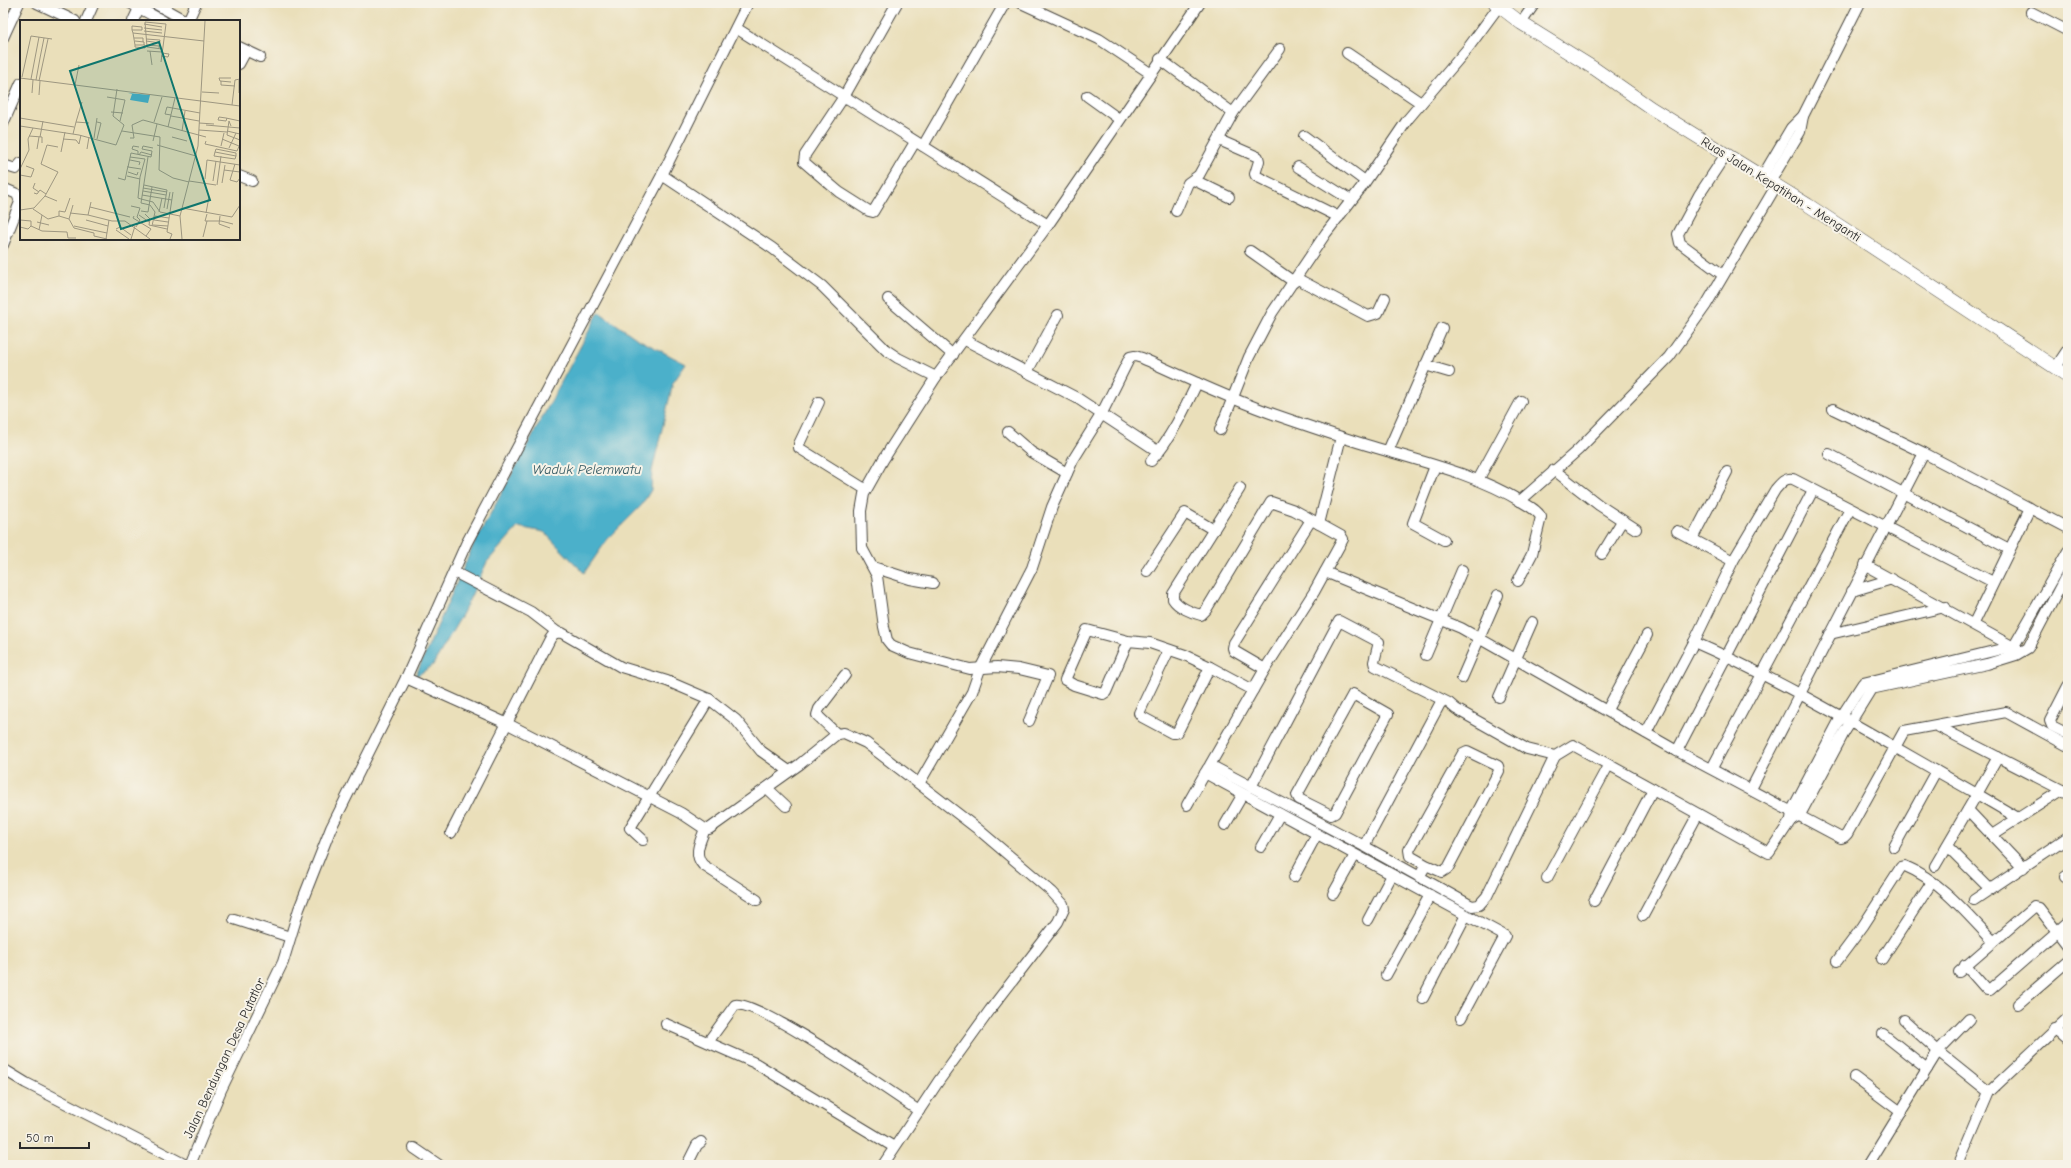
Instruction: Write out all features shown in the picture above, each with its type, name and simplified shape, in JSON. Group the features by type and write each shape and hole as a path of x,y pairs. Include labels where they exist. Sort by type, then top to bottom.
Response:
{"main road":[{"name":"Ruas Jalan Kepatihan - Menganti","path":"1497,4 1521,23 1595,69 1656,111 1726,154 2068,376"}],"street":[{"path":"3,38 19,3"},
{"path":"37,3 73,20"},
{"path":"86,20 94,3"},
{"path":"149,13 154,3 185,20"},
{"path":"188,20 196,3"},
{"name":"Jalan Bendungan Desa Putatlor","path":"190,1165 221,1090 284,958 299,909 331,828 406,678 466,544 575,342 662,175 748,3"},
{"path":"897,3 845,95 804,159 804,162 839,192 869,211 876,210 919,144 1005,3"},
{"path":"1021,3 1099,39 1150,73"},
{"path":"1029,721 1048,676 1019,669 997,667 970,669 896,649 887,640 883,622 880,588 873,567 862,548 861,511 865,489 936,377 965,340 1048,224 1150,73 1200,3"},
{"path":"1521,23 1535,3"},
{"path":"1520,501 1578,450 1669,357 1696,320 1723,275 1769,182 1791,128 1803,116 1860,3"},
{"path":"1220,430 1249,357 1272,313 1421,103 1468,48 1497,4"},
{"path":"133,20 134,6 161,20"},
{"path":"50,20 55,11"},
{"path":"2031,12 2068,31"},
{"path":"736,28 845,95 919,144 1048,224"},
{"path":"1176,211 1188,183 1200,176 1233,113 1280,49"},
{"path":"1347,53 1421,103"},
{"path":"241,56 260,57"},
{"path":"1160,59 1233,113"},
{"path":"3,124 20,85"},
{"path":"1087,96 1119,119"},
{"path":"1304,136 1365,181"},
{"path":"1219,140 1258,157 1259,161 1255,174 1256,176 1339,217"},
{"path":"1723,275 1680,243 1678,234 1699,195 1726,154"},
{"path":"3,166 16,169 20,164"},
{"path":"1298,167 1351,200"},
{"path":"662,175 772,248 822,286 886,350 898,358 936,377"},
{"path":"240,176 252,181"},
{"path":"1194,180 1229,197"},
{"path":"3,188 17,194 20,202 3,245"},
{"path":"1250,251 1295,280 1368,316 1378,313 1385,298"},
{"path":"888,299 953,355"},
{"path":"1027,372 1058,315"},
{"path":"1388,451 1442,328"},
{"path":"965,340 1077,398 1159,452"},
{"path":"2056,367 2068,349"},
{"path":"920,782 972,692 980,669 1001,627 1014,606 1032,568 1052,508 1073,460 1101,415 1130,357 1136,356 1142,358 1197,383 1274,414 1341,437 1478,480 1520,501 1539,514 1541,521 1532,554 1518,581"},
{"path":"1425,365 1449,372"},
{"path":"1151,461 1176,428 1197,383"},
{"path":"1478,480 1521,401"},
{"path":"819,402 799,444 800,448 865,489"},
{"path":"1833,409 1924,453 2068,528"},
{"path":"1008,432 1031,452 1067,473"},
{"path":"1265,670 1234,651 1234,643 1315,522 1341,437"},
{"path":"1751,789 1865,564 1924,453"},
{"path":"1828,454 2009,549"},
{"path":"1435,466 1413,523 1444,540"},
{"path":"1554,470 1622,521 1636,529"},
{"path":"1692,539 1728,472"},
{"path":"1646,733 1694,642 1733,561 1775,490 1788,478 1793,479 1993,582"},
{"path":"1187,806 1207,769 1325,572 1343,539 1294,510 1271,502 1206,610 1201,615 1196,614 1175,603 1173,594 1240,488"},
{"path":"1677,751 1813,490"},
{"path":"1974,623 2030,508"},
{"path":"1712,768 1763,676 1850,509"},
{"path":"1148,571 1185,513 1214,530"},
{"path":"1602,554 1622,521"},
{"path":"1677,531 1733,561"},
{"path":"2018,649 2068,551"},
{"path":"1865,564 1974,623 2018,649"},
{"path":"873,567 910,579 933,583"},
{"path":"1426,655 1462,570"},
{"path":"454,572 531,612 557,632 562,633 620,667 667,681 709,699 736,720 761,751 789,771"},
{"path":"1325,572 1442,619 1480,638 1677,751 1751,789 1792,819 1841,838 1844,837 1903,732 2006,712 2068,746"},
{"path":"1207,769 1251,787 1364,846 1472,906 1479,905 1487,896 1555,756 1573,746 1769,852 1792,819 1846,719 1860,687 1868,681 2028,648 2068,572"},
{"path":"1852,591 1892,579"},
{"path":"1462,678 1498,595"},
{"path":"1830,634 1945,608"},
{"path":"1251,787 1337,622 1339,621 1379,642 1374,662 1375,666 1442,700 1527,749 1555,756"},
{"path":"1499,697 1532,622"},
{"path":"1128,641 1106,692 1102,694 1074,685 1065,680 1087,630 1128,641 1150,643 1186,655 1255,688"},
{"path":"451,833 508,724 550,639 553,634 557,632"},
{"path":"1607,710 1647,634"},
{"path":"1694,642 1726,656 1846,719 2018,818"},
{"path":"1169,650 1139,714 1172,733 1176,733 1179,729 1210,667"},
{"path":"837,734 818,715 819,709 845,675"},
{"path":"406,678 508,724 648,795 681,813 705,829 709,829 767,788 837,734 844,733 866,743 920,782 1052,892 1063,904 1064,909 1055,927 990,1010 918,1111 883,1165"},
{"path":"2068,686 2050,721 2052,726 2068,734"},
{"path":"1355,695 1388,714 1335,813 1331,815 1314,806 1299,799 1298,795 1351,696 1355,695"},
{"path":"643,840 630,828 648,795 709,699"},
{"path":"1364,846 1442,700"},
{"path":"1937,726 2065,792"},
{"path":"1467,751 1498,766 1500,771 1448,868 1442,872 1426,865 1410,856 1409,850 1463,753 1467,751"},
{"path":"1935,866 1948,846 1998,757"},
{"path":"1548,878 1608,766"},
{"path":"1207,769 1243,794 1505,936 1461,1018"},
{"path":"1894,847 1936,771"},
{"path":"767,788 786,806"},
{"path":"1594,901 1652,790"},
{"path":"1992,835 2018,818 2065,792"},
{"path":"1225,825 1243,794"},
{"path":"1308,817 1314,806"},
{"path":"1968,810 2023,868"},
{"path":"1261,847 1280,814"},
{"path":"1643,916 1698,814"},
{"path":"705,829 697,855 698,860 703,865 757,900"},
{"path":"1294,877 1317,834"},
{"path":"1974,900 2068,837"},
{"path":"1948,846 1990,889"},
{"path":"1333,894 1355,855"},
{"path":"1419,877 1426,865"},
{"path":"1837,962 1863,926 1901,867 1905,866 1916,871 1942,889 1993,941"},
{"path":"1368,920 1392,875"},
{"path":"1882,959 1932,882"},
{"path":"1386,975 1430,895"},
{"path":"2068,922 2057,932 1990,990 1987,990 1962,969 2034,907 2039,908 2057,932 2068,946"},
{"path":"1423,998 1466,915"},
{"path":"234,919 290,937"},
{"path":"2018,1004 2068,961"},
{"path":"708,1042 735,1005 742,1006 771,1018 853,1066 918,1111"},
{"path":"1958,1165 1989,1092 2054,1029 2068,1018"},
{"path":"1868,1165 1938,1051 1969,1019"},
{"path":"1904,1020 1938,1051 1989,1092"},
{"path":"666,1024 755,1063 894,1147"},
{"path":"2054,1029 2068,1041"},
{"path":"1883,1034 1927,1069"},
{"path":"3,1069 26,1083 186,1165"},
{"path":"1854,1077 1901,1112"},
{"path":"687,1165 697,1145 701,1142"},
{"path":"414,1148 439,1165"}],"water":[{"name":"Waduk Pelemwatu","path":"599,312 636,338 686,364 673,383 652,471 651,490 641,506 607,540 584,573 544,532 518,527 487,562 463,613 433,665 415,677 472,548"}]}
